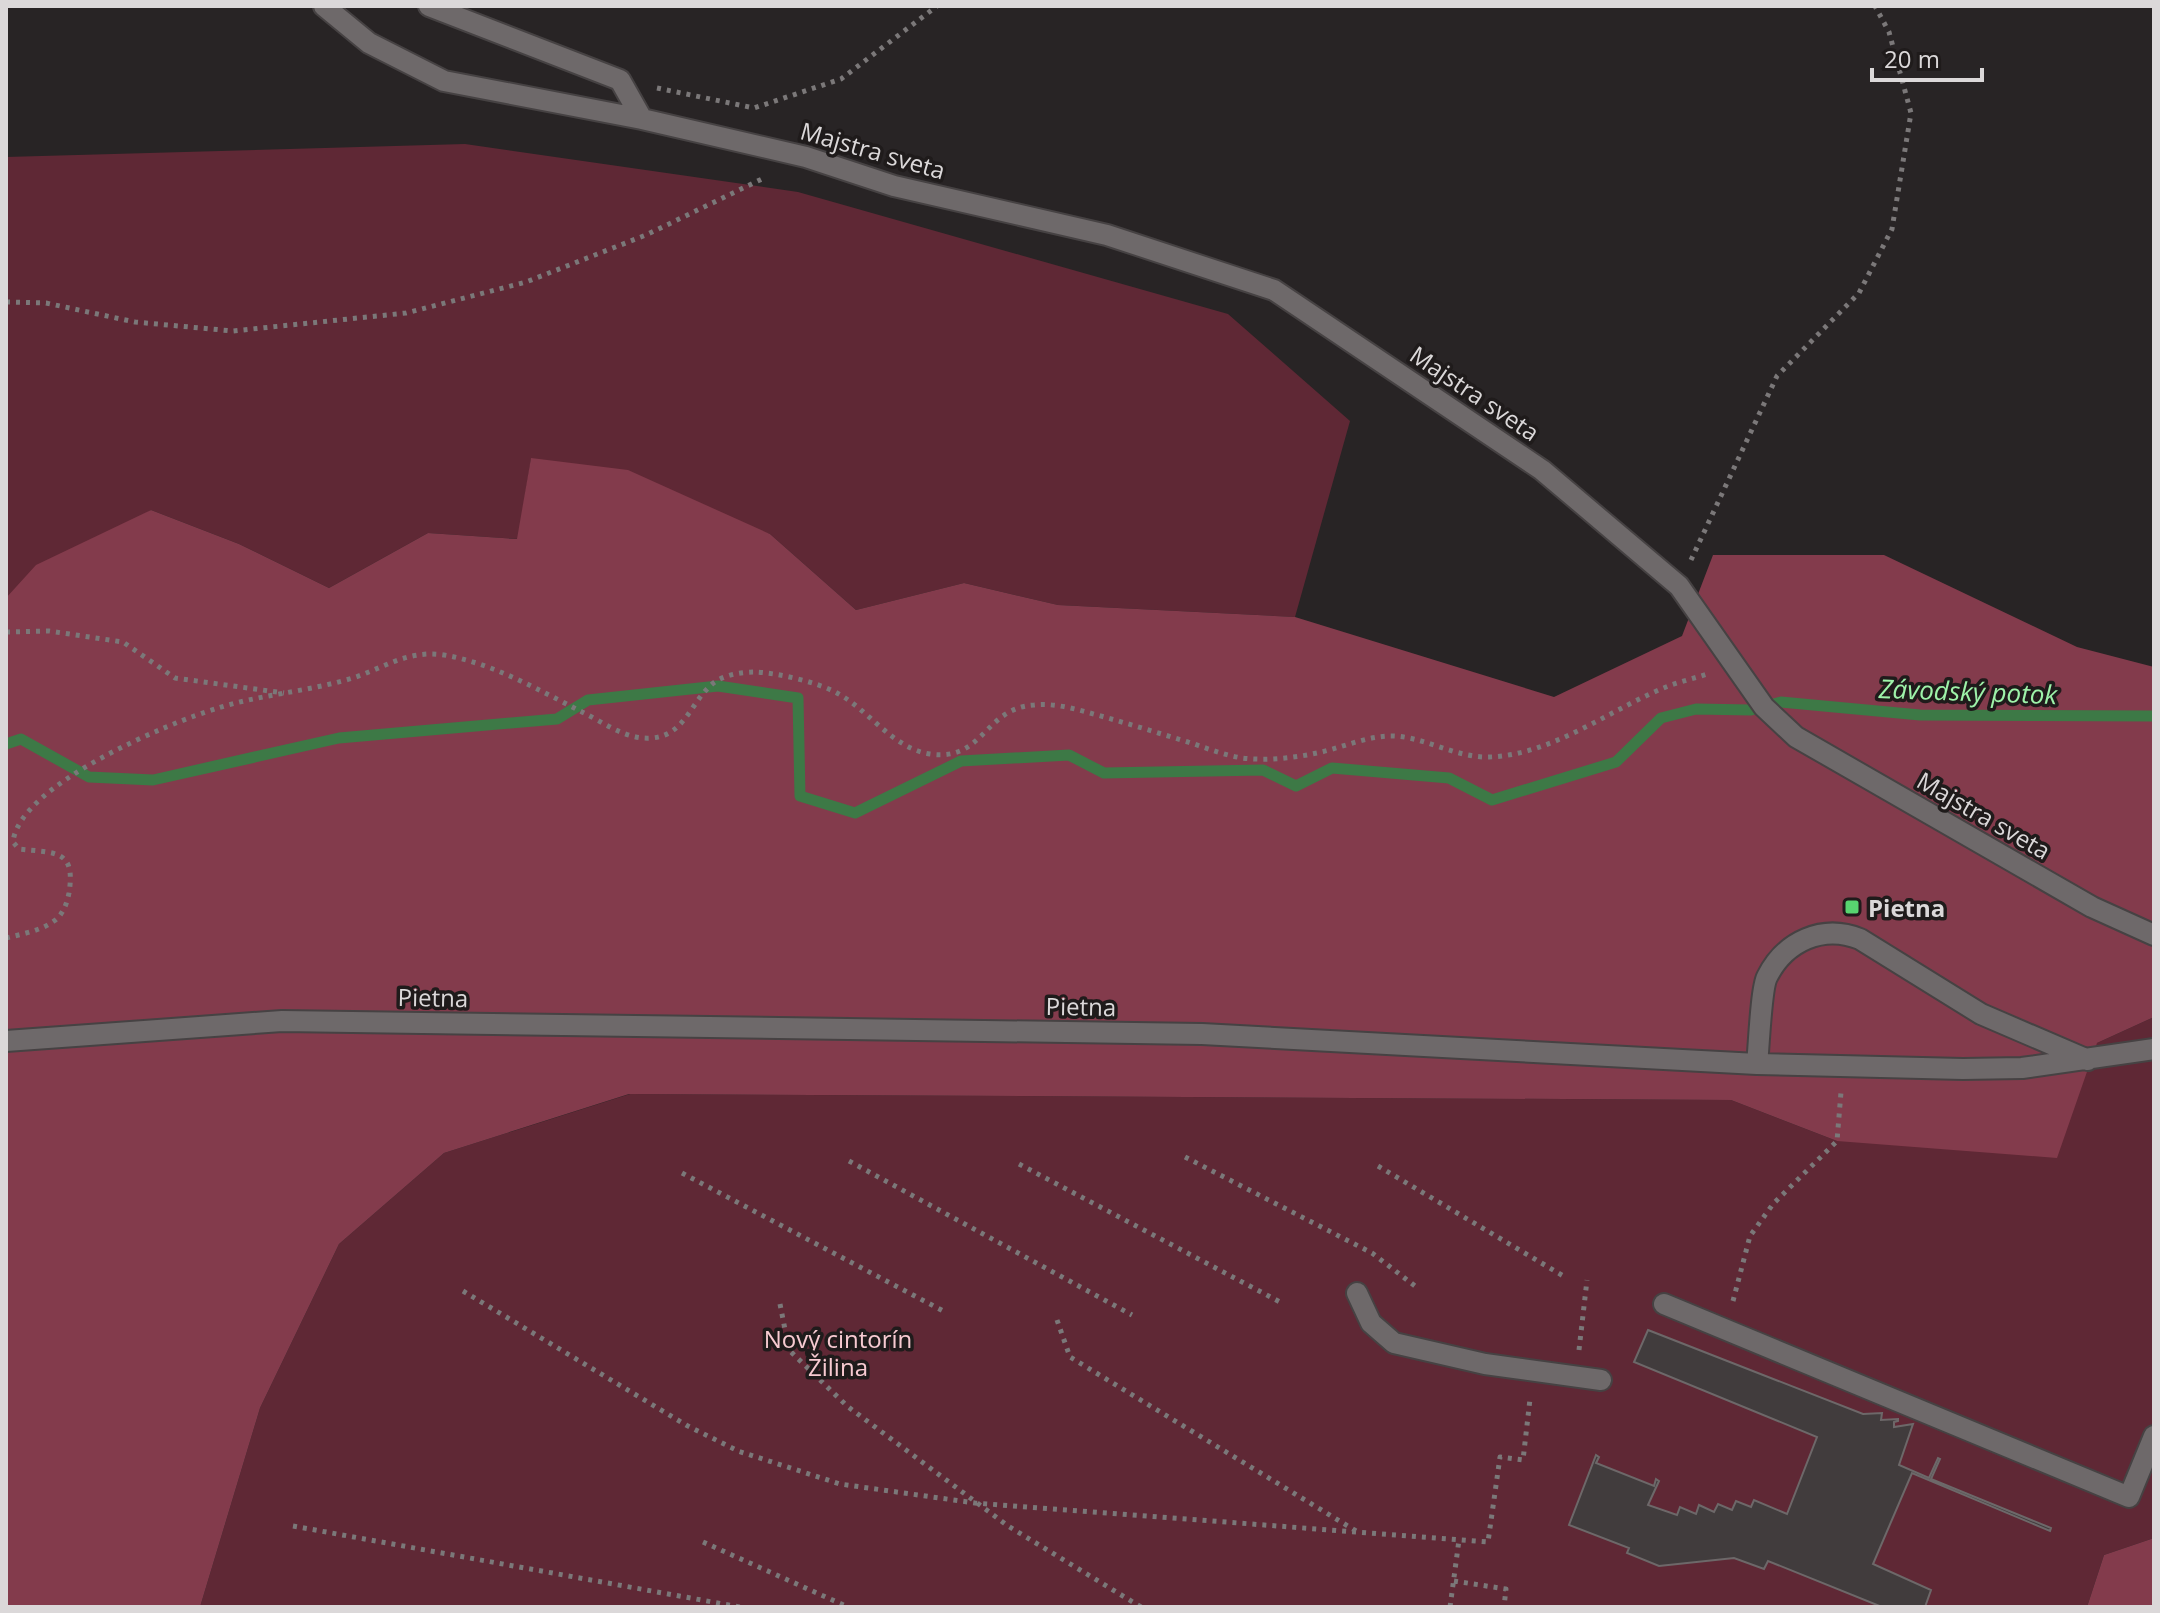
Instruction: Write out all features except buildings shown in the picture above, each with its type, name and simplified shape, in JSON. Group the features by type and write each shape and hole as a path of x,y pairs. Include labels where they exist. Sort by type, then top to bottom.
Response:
{"street":[{"name":"Majstra sveta","path":"324,6 369,43 444,81 642,119 806,157 894,186 1107,235 1274,290 1542,470 1679,586 1764,707 1796,737 2092,907 2154,935"},
{"path":"429,6 620,80 642,119"},
{"path":"1757,1064 1766,979 1791,945 1829,932 1845,933 1860,939 1981,1014 2088,1060"},
{"name":"Pietna","path":"6,1041 282,1021 1202,1034 1843,1067 2022,1068 2154,1049"},
{"path":"1357,1293 1371,1323 1394,1343 1485,1364 1601,1380"},
{"path":"1664,1304 2129,1497 2154,1436"}],"path":[{"path":"620,80 754,108 841,79 937,6"},
{"path":"1679,586 1777,376 1859,293 1892,229 1911,113 1889,32 1875,6"},
{"path":"6,302 46,303 135,322 233,331 406,313 526,282 646,235 806,157"},
{"path":"6,632 49,631 123,642 175,678 291,694"},
{"path":"6,938 38,930 57,919 67,903 71,867 67,861 47,852 19,849 13,842 14,831 44,796 133,741 204,712 242,701 291,694 349,680 390,661 436,654 463,659 532,686 633,737 654,738 671,733 713,683 731,675 757,672 789,677 836,692 902,743 923,753 948,755 969,749 997,719 1015,708 1037,704 1068,707 1237,757 1278,759 1395,735 1440,749 1485,757 1510,755 1553,741 1669,686 1735,666"},
{"path":"1726,1329 1750,1236 1773,1204 1837,1141 1843,1067"},
{"path":"1185,1157 1372,1253 1415,1286"},
{"path":"849,1161 1132,1315"},
{"path":"1019,1164 1280,1302"},
{"path":"1378,1166 1565,1277"},
{"path":"682,1173 947,1313"},
{"path":"1576,1376 1587,1280"},
{"path":"463,1291 686,1425 738,1451 840,1484 975,1503 1358,1533 1488,1542 1500,1457 1523,1460 1533,1370"},
{"path":"780,1304 789,1350 847,1406 1008,1526 1141,1607"},
{"path":"1057,1320 1070,1357 1358,1533"},
{"path":"293,1526 740,1607"},
{"path":"1450,1607 1459,1540"},
{"path":"703,1542 848,1607"},
{"path":"1454,1581 1506,1589 1504,1607"}],"green space":[{"path":"465,144 798,192 1228,314 1350,421 1295,617 1058,605 964,583 856,610 770,534 531,459 518,539 428,533 329,588 239,544 151,510 6,598 6,157"},
{"name":"Nový cintorín Žilina","path":"2154,1017 2154,1538 2104,1555 2087,1607 200,1607 260,1408 339,1244 444,1153 630,1094 1731,1100 1837,1141 2097,1043"}],"shaded area":[{"path":"531,458 628,470 770,534 856,610 964,583 1058,605 1295,617 1554,697 1682,636 1713,555 1884,555 2077,647 2154,667 2154,1017 2097,1043 2057,1158 1837,1141 1731,1100 629,1094 444,1153 339,1244 260,1408 200,1607 6,1607 6,598 36,565 151,510 239,544 329,588 428,533 517,539"},
{"path":"2154,1538 2154,1607 2087,1607 2104,1555"}],"waterway":[{"name":"Závodský potok","path":"6,744 21,739 89,777 153,780 339,738 557,719 588,700 718,686 798,698 800,796 855,813 961,761 1069,755 1104,773 1263,770 1296,786 1332,768 1449,778 1492,800 1616,762 1661,718 1696,709 1751,710 1781,702 1920,715 2154,716"}],"place":[{"name":"Pietna","path":"1852,907"}]}
